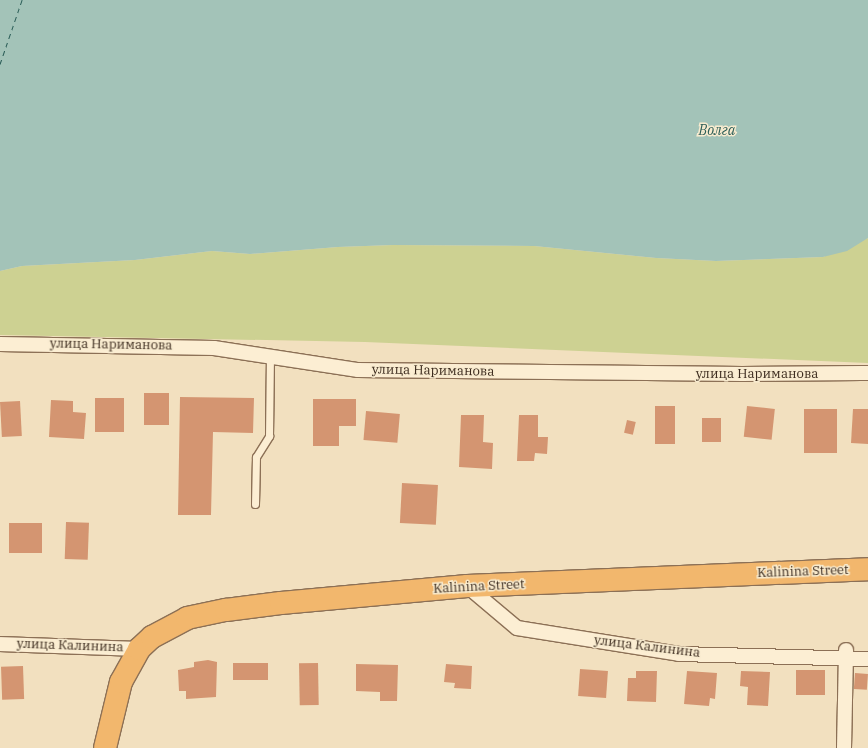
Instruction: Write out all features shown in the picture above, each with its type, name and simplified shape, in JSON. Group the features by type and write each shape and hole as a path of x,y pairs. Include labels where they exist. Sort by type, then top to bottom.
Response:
{"highway":[{"name":"Kalinina Street","path":"105,748 121,682 139,649 152,637 187,618 226,610 281,603 467,586 868,569"}],"street":[{"name":"улица Нариманова","path":"0,344 214,348 270,358 358,370 742,374 868,373"},
{"name":"улица Калинина","path":"467,586 517,628 679,654 846,654 868,659"},
{"name":"улица Калинина","path":"0,644 139,649"},
{"path":"844,748 846,654"}],"lane":[{"path":"255,504 256,458 269,436 270,358"}],"green space":[{"path":"868,238 868,363 365,342 0,335 0,271 22,266 135,260 212,251 250,254 338,247 393,245 534,246 656,258 716,261 823,257"}],"water":[{"name":"Волга","path":"0,0 868,0 868,238 847,251 823,257 716,261 656,258 534,246 393,245 338,247 250,254 212,251 135,260 22,266 0,271"}],"building":[{"path":"144,393 169,393 169,425 144,425"},
{"path":"180,397 254,398 253,433 213,432 211,515 178,515"},
{"path":"95,398 124,398 124,432 95,432"},
{"path":"313,399 356,399 356,426 339,426 339,446 313,446"},
{"path":"51,400 73,401 73,412 86,413 84,439 49,437"},
{"path":"20,401 22,436 2,437 0,402"},
{"path":"655,406 675,406 675,444 655,444"},
{"path":"747,406 775,409 772,440 744,437"},
{"path":"804,409 837,409 837,453 804,453"},
{"path":"853,409 868,409 868,444 851,443"},
{"path":"366,411 400,414 397,443 363,440"},
{"path":"461,415 484,415 483,442 493,443 492,469 459,467"},
{"path":"519,415 538,415 538,437 548,437 547,454 535,453 534,461 517,461"},
{"path":"702,418 721,418 721,442 702,442"},
{"path":"627,420 636,422 633,435 624,433"},
{"path":"402,483 438,485 436,525 400,523"},
{"path":"66,522 89,523 88,560 65,559"},
{"path":"9,523 42,523 42,553 9,553"},
{"path":"208,660 217,662 216,697 186,699 186,691 179,691 178,670 194,667 194,662"},
{"path":"233,663 268,663 268,680 233,680"},
{"path":"299,663 318,663 319,705 300,705"},
{"path":"356,664 398,665 397,701 380,701 380,692 356,691"},
{"path":"446,664 472,666 471,689 454,688 455,683 444,682"},
{"path":"23,666 24,699 2,700 1,667"},
{"path":"580,669 608,671 606,698 578,696"},
{"path":"796,670 825,670 825,695 796,695"},
{"path":"636,671 657,671 656,702 627,701 628,678 636,678"},
{"path":"687,671 717,673 715,699 710,698 709,706 684,704"},
{"path":"741,671 770,672 768,706 747,705 748,687 740,686"},
{"path":"855,673 868,674 867,690 854,689"}],"ferry route":[{"path":"0,64 22,0"}]}
